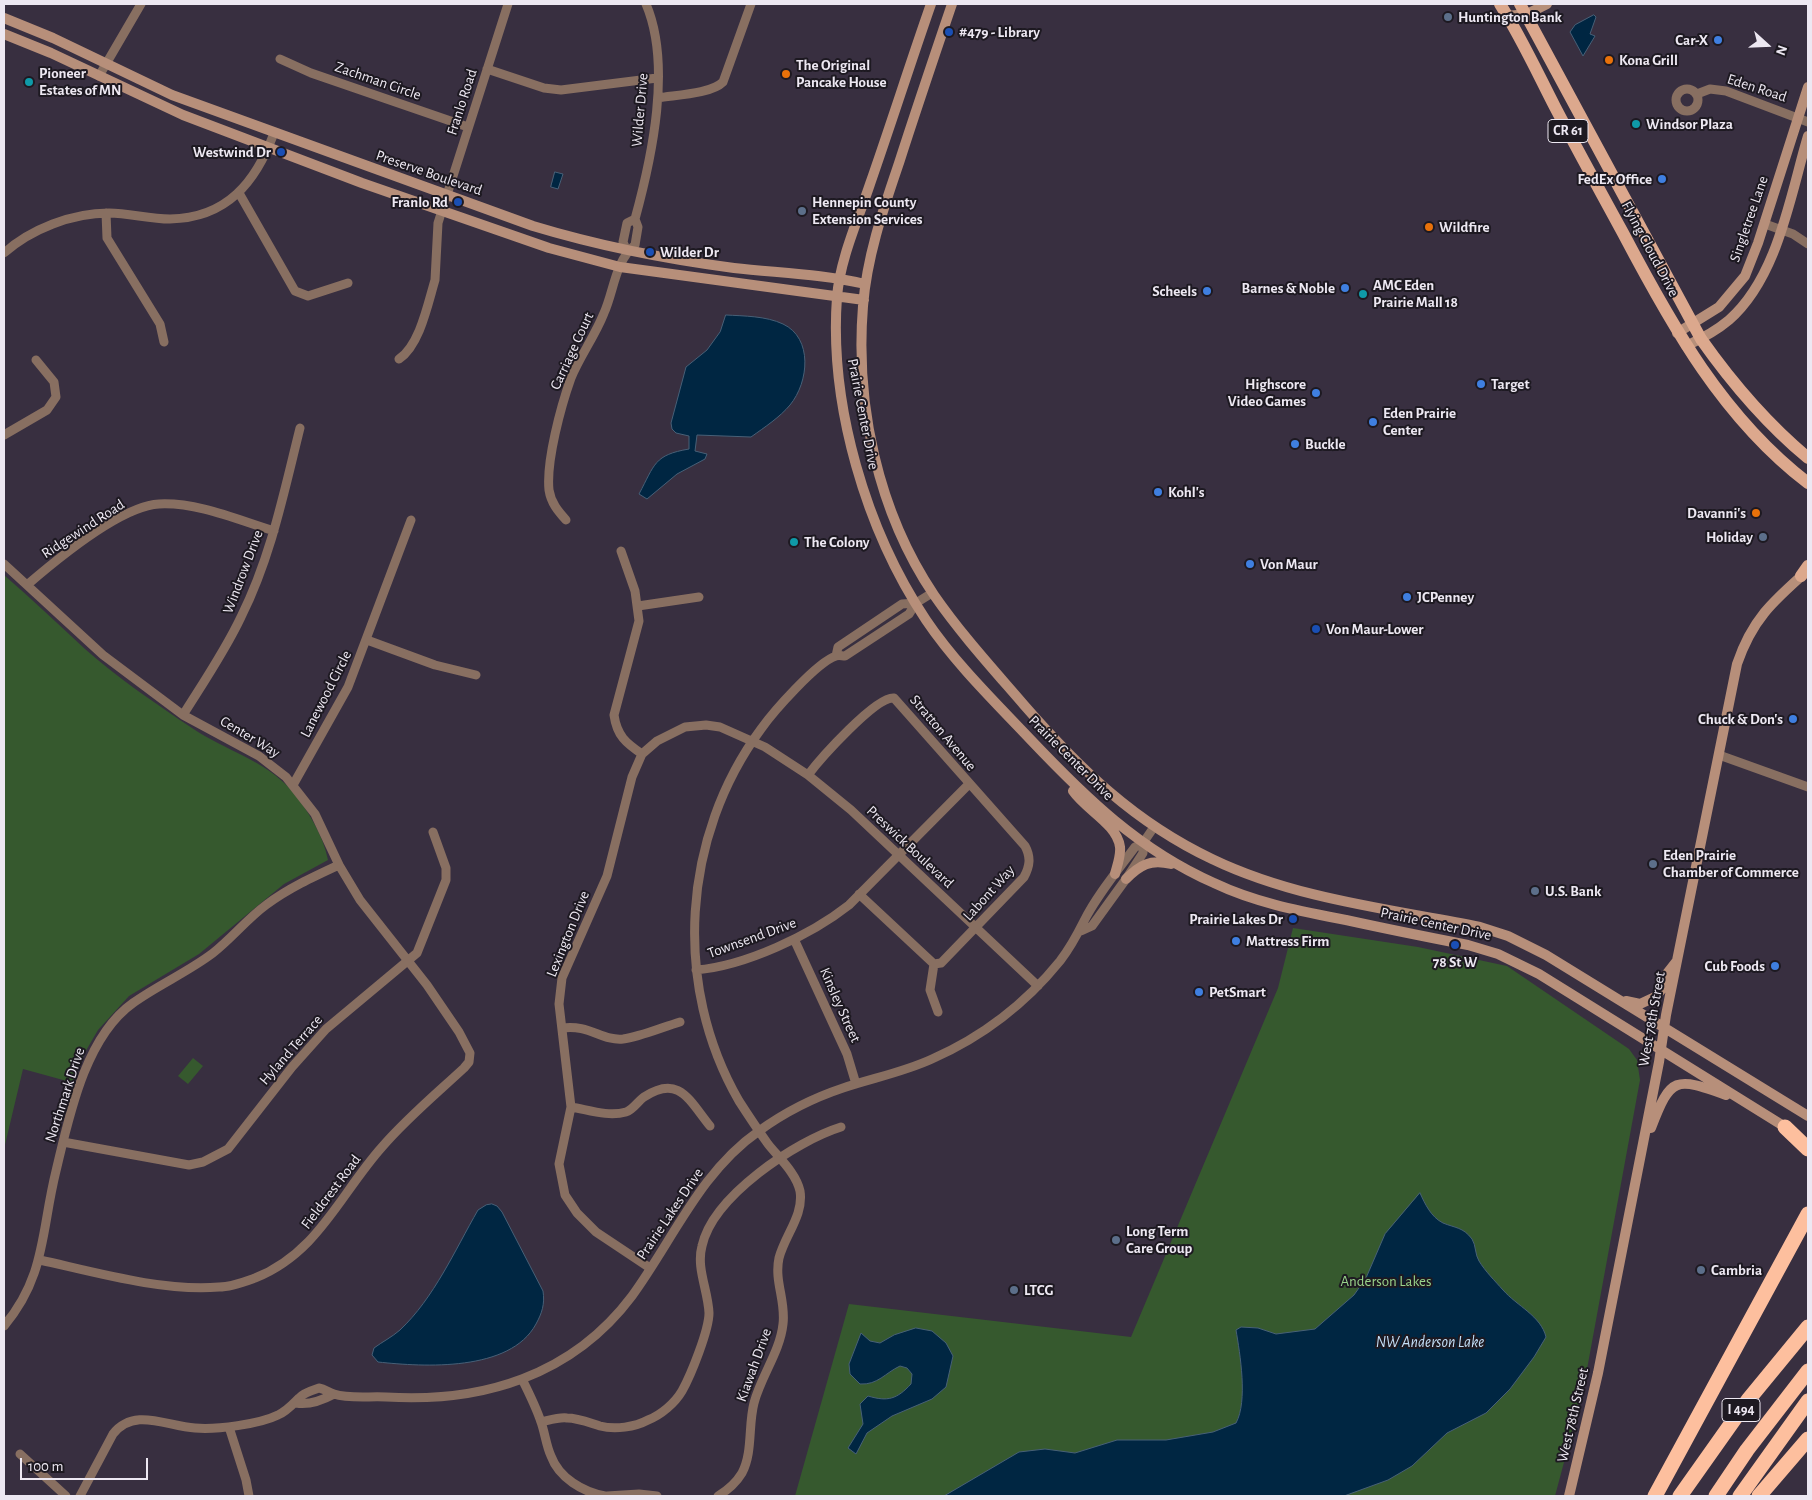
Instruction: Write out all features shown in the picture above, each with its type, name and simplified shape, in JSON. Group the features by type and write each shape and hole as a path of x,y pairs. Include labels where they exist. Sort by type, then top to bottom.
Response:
{"highway":[{"path":"1785,1127 1808,1149"},
{"path":"1784,1257 1808,1200"},
{"path":"1655,1496 1808,1214"},
{"name":"I 494","path":"1680,1496 1748,1400 1808,1327"},
{"name":"I 494","path":"1716,1496 1747,1450 1808,1371"},
{"path":"1740,1496 1808,1401"},
{"path":"1759,1496 1808,1439"}],"main road":[{"name":"Flying Cloud Drive","path":"1500,4 1686,346 1724,400 1784,463 1808,482"},
{"name":"Flying Cloud Drive","path":"1524,9 1701,339 1723,371 1761,415 1808,458"},
{"path":"1784,463 1791,477 1808,491"}],"street":[{"path":"99,76 141,4"},
{"name":"Franlo Road","path":"399,359 409,352 416,338 432,288 436,267 435,236 446,193 508,4"},
{"name":"Wilder Drive","path":"627,251 635,245 638,227 634,219 645,181 658,98 656,47 650,14 646,4"},
{"path":"658,98 691,94 718,87 723,82 751,4"},
{"name":"Prairie Center Drive","path":"931,4 839,278 835,337 837,374 855,457 878,528 927,621 964,668 1055,766 1107,816 1144,843 1184,868 1212,883 1266,903 1468,945 1498,954 1532,970 1808,1141"},
{"name":"Prairie Center Drive","path":"952,4 874,238 864,300 863,382 871,442 886,495 908,548 932,592 960,630 1068,756 1101,786 1154,827 1210,858 1282,886 1494,931 1527,945 1617,998 1808,1116"},
{"path":"1507,16 1524,9 1547,4"},
{"path":"1515,30 1524,9"},
{"name":"Preserve Boulevard","path":"4,18 53,38 163,91 533,226 627,251 728,267 839,278 866,284"},
{"name":"Preserve Boulevard","path":"4,34 36,46 158,105 549,248 620,267 697,279 864,300"},
{"name":"Zachman Circle","path":"280,59 311,72 468,127"},
{"path":"487,69 544,88 561,90 658,78"},
{"name":"Singletree Lane","path":"1677,332 1719,307 1736,289 1752,261 1808,87"},
{"name":"Eden Road","path":"1697,94 1710,89 1726,90 1808,122"},
{"path":"4,253 22,239 61,221 106,213 169,219 205,212 239,193 260,168 274,133"},
{"name":"Singletree Lane","path":"1686,346 1701,339 1729,320 1751,296 1768,267 1808,136"},
{"path":"239,193 295,292 308,296 348,283"},
{"path":"106,213 107,238 160,324 164,342"},
{"path":"1765,224 1801,237 1808,244"},
{"name":"Carriage Court","path":"566,520 556,508 549,491 554,441 572,377 605,312 627,251"},
{"path":"4,435 47,410 56,397 54,382 36,360"},
{"name":"Windrow Drive","path":"183,715 228,643 258,577 274,531 300,428"},
{"name":"Ridgewind Road","path":"27,585 61,557 126,514 158,504 190,507 274,531"},
{"name":"Lanewood Circle","path":"293,785 341,701 367,640 412,520"},
{"path":"620,551 638,606 636,635 614,715 616,729 621,738 642,754"},
{"name":"Center Way","path":"4,564 103,655 183,715 259,756 293,785 315,814 339,865 360,900 445,1009 470,1053 469,1062"},
{"name":"West 78th Street","path":"1569,1496 1598,1373 1642,1152 1664,1028 1737,664 1749,632 1761,615 1806,571"},
{"name":"Kiawah Drive","path":"718,1496 732,1486 742,1474 747,1459 754,1404 760,1382 781,1336 784,1321 777,1271 780,1256 801,1201 795,1177 759,1130 730,1082 711,1040 696,970 694,936 695,901 706,841 723,794 752,741 792,692 836,656 838,647 902,604 916,603 932,592"},
{"path":"638,606 699,597"},
{"name":"Lanewood Circle","path":"367,640 435,665 476,675"},
{"name":"Stratton Avenue","path":"808,775 857,721 890,698 897,700 968,784"},
{"name":"Lexington Drive","path":"650,1268 596,1232 576,1213 565,1195 559,1164 572,1107 559,1004 562,978 607,876 630,784 642,754 656,741 674,731 691,726 706,725 720,727 752,741"},
{"name":"Preswick Boulevard","path":"752,741 808,775 851,810 1038,986"},
{"path":"1719,755 1808,787"},
{"path":"1055,766 1081,802 1116,834 1120,854 1115,874"},
{"name":"Townsend Drive","path":"696,970 726,965 794,939 833,918 968,784"},
{"name":"Labont Way","path":"934,964 946,960 1024,877 1030,862 1025,846 968,784"},
{"name":"Prairie Lakes Drive","path":"1081,931 1092,926 1126,879 1142,853 1144,843 1154,827"},
{"name":"Hyland Terrace","path":"64,1142 175,1164 189,1165 218,1156 237,1139 292,1068 326,1029 408,961 420,947 446,880 446,868 433,832"},
{"name":"Prairie Lakes Drive","path":"80,1496 113,1434 119,1426 130,1420 140,1419 195,1428 229,1427 278,1416 296,1403 299,1398 319,1388 334,1394 438,1398 470,1395 522,1379 560,1361 586,1343 620,1309 650,1268 703,1186 721,1164 759,1130 816,1098 930,1060 960,1046 995,1023 1038,986 1081,931 1084,920 1134,847 1144,843"},
{"path":"1126,879 1139,867 1148,862 1159,861 1184,868"},
{"name":"Northmark Drive","path":"4,1326 26,1295 40,1260 52,1190 64,1142 90,1058 99,1039 120,1013 143,996 207,958 279,896 308,879 339,865"},
{"path":"859,894 934,964 930,990 938,1012"},
{"name":"Kinsley Street","path":"794,939 847,1054 856,1084"},
{"path":"1617,998 1640,1004 1651,1000 1659,994 1665,976 1678,959"},
{"path":"562,1028 582,1027 613,1038 623,1039 680,1022"},
{"name":"Fieldcrest Road","path":"40,1260 154,1283 202,1288 221,1287 268,1272 290,1259 310,1242 328,1222 380,1148 469,1062"},
{"path":"1642,1152 1663,1098 1673,1086 1688,1083 1745,1102"},
{"path":"572,1107 609,1114 628,1112 643,1098 664,1087 670,1086 683,1093 710,1126"},
{"path":"541,1422 570,1417 603,1426 634,1425 648,1421 672,1403 682,1391 706,1330 708,1298 700,1256 707,1232 729,1200 780,1158 819,1134 841,1127"},
{"path":"522,1379 541,1422 551,1458 558,1469 580,1488 592,1494 606,1496 639,1494 657,1496"},
{"path":"229,1427 249,1496"},
{"path":"20,1454 66,1496"}],"green space":[{"path":"4,575 85,649 151,700 204,736 257,763 281,780 309,814 319,832 328,860 284,884 199,954 129,996 98,1030 84,1054 74,1083 23,1069 4,1149"},
{"name":"Anderson Lakes","path":"1293,928 1418,947 1507,966 1629,1049 1637,1060 1640,1080 1583,1391 1555,1496 795,1496 849,1304 1131,1337 1278,988"},
{"path":"193,1058 203,1066 188,1084 178,1076"}],"water":[{"path":"1594,15 1596,17 1590,34 1595,36 1583,56 1570,32 1575,25"},
{"path":"555,172 563,174 558,189 551,187"},
{"path":"726,315 769,319 783,324 793,331 799,339 805,361 801,385 790,405 772,422 751,437 697,435 695,451 707,454 705,459 677,474 647,499 639,494 657,462 669,454 689,449 689,436 676,433 672,429 671,423 686,367 707,350 720,332"},
{"name":"NW Anderson Lake","path":"1420,1193 1426,1206 1435,1217 1443,1223 1462,1230 1469,1235 1473,1241 1478,1259 1493,1280 1534,1317 1546,1337 1534,1357 1510,1389 1486,1413 1447,1433 1412,1466 1388,1480 1344,1496 944,1496 1019,1452 1045,1449 1075,1453 1117,1440 1166,1440 1213,1432 1236,1423 1242,1403 1242,1390 1241,1364 1236,1330 1241,1327 1258,1328 1276,1334 1315,1329 1354,1295 1366,1278 1385,1234"},
{"path":"492,1204 497,1206 502,1212 543,1291 543,1308 536,1324 524,1340 507,1351 487,1358 441,1365 378,1362 372,1355 374,1348 397,1333 412,1317 434,1289 478,1210"},
{"path":"916,1328 932,1331 946,1343 953,1356 946,1387 932,1399 892,1416 867,1433 856,1454 848,1448 863,1424 860,1404 868,1396 887,1399 897,1396 911,1384 912,1374 907,1368 900,1366 877,1381 860,1384 850,1374 849,1364 861,1333 870,1341 880,1343 894,1335"}],"place":[{"name":"Huntington Bank","path":"1448,17"},
{"name":"#479 - Library","path":"949,32"},
{"name":"Car-X","path":"1718,40"},
{"name":"Kona Grill","path":"1609,60"},
{"name":"The Original Pancake House","path":"786,74"},
{"name":"Pioneer Estates of MN","path":"29,82"},
{"name":"Windsor Plaza","path":"1636,124"},
{"name":"Westwind Dr","path":"281,152"},
{"name":"FedEx Office","path":"1662,179"},
{"name":"Franlo Rd","path":"458,202"},
{"name":"Hennepin County Extension Services","path":"802,211"},
{"name":"Wildfire","path":"1429,227"},
{"name":"Wilder Dr","path":"650,252"},
{"name":"Barnes & Noble","path":"1345,288"},
{"name":"Scheels","path":"1207,291"},
{"name":"AMC Eden Prairie Mall 18","path":"1363,294"},
{"name":"Target","path":"1481,384"},
{"name":"Highscore Video Games","path":"1316,393"},
{"name":"Eden Prairie Center","path":"1373,422"},
{"name":"Buckle","path":"1295,444"},
{"name":"Kohl's","path":"1158,492"},
{"name":"Davanni's","path":"1756,513"},
{"name":"Holiday","path":"1763,537"},
{"name":"The Colony","path":"794,542"},
{"name":"Von Maur","path":"1250,564"},
{"name":"JCPenney","path":"1407,597"},
{"name":"Von Maur-Lower","path":"1316,629"},
{"name":"Chuck & Don's","path":"1793,719"},
{"name":"Eden Prairie Chamber of Commerce","path":"1653,864"},
{"name":"U.S. Bank","path":"1535,891"},
{"name":"Prairie Lakes Dr","path":"1293,919"},
{"name":"Mattress Firm","path":"1236,941"},
{"name":"78 St W","path":"1455,945"},
{"name":"Cub Foods","path":"1775,966"},
{"name":"PetSmart","path":"1199,992"},
{"name":"Long Term Care Group","path":"1116,1240"},
{"name":"Cambria","path":"1701,1270"},
{"name":"LTCG","path":"1014,1290"}]}
